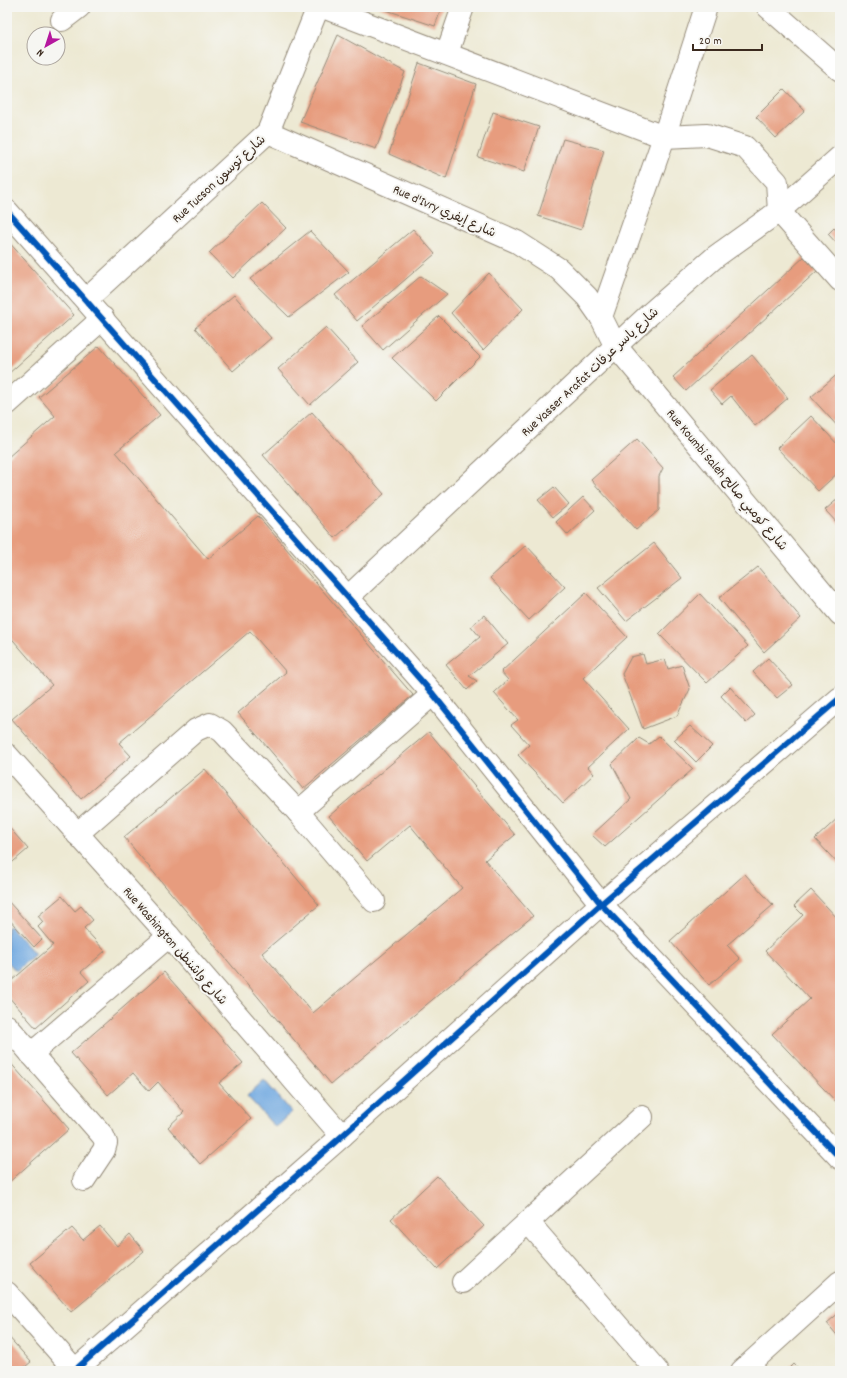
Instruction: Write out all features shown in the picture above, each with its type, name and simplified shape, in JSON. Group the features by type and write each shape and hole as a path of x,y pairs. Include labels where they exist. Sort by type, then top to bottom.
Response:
{"street":[{"path":"62,20 79,7"},
{"name":"Rue Tucson شارع توسون","path":"86,300 268,132 318,7"},
{"path":"323,7 664,137 707,135 745,147 777,182 779,211 840,280"},
{"path":"447,53 463,7"},
{"path":"601,317 664,137 706,7"},
{"path":"768,7 840,70"},
{"name":"Rue d'Ivry شارع إيفري","path":"268,132 517,242 559,269 587,297 601,317 615,345"},
{"name":"Rue Yasser Arafat شارع ياسر عرفات","path":"348,597 615,345 715,257 779,211 840,157"},
{"path":"7,211 103,318 433,694 601,904 840,1158"},
{"path":"7,404 103,318"},
{"name":"Rue Koumbi Saleh شارع كومبي صالح","path":"615,345 840,614"},
{"path":"298,812 433,694"},
{"path":"7,1293 74,1371 342,1136 601,904 840,698"},
{"path":"77,834 196,730 210,724 222,731 298,812 374,902"},
{"name":"Rue Washington شارع واشنطن","path":"7,755 169,936 342,1136"},
{"path":"31,1054 169,936"},
{"path":"7,1026 103,1136 106,1143 104,1150 84,1180"},
{"path":"463,1282 642,1117"},
{"path":"528,1222 657,1371"},
{"path":"742,1371 840,1282"}],"water":[{"path":"10,926 35,954 16,971 7,961 7,928"},
{"path":"264,1080 292,1112 275,1127 247,1096"}],"building":[{"path":"377,7 442,7 435,26"},
{"path":"338,35 405,72 376,149 300,122"},
{"path":"419,63 476,84 446,179 389,154"},
{"path":"784,89 805,111 776,138 756,117"},
{"path":"493,112 539,127 524,172 478,157"},
{"path":"563,139 604,150 581,230 538,216"},
{"path":"262,203 286,228 233,278 209,253"},
{"path":"834,228 840,235 840,247 828,234"},
{"path":"413,229 435,254 357,321 335,295"},
{"path":"310,231 349,272 289,317 250,279"},
{"path":"7,240 74,315 7,375"},
{"path":"804,257 817,271 686,391 673,377"},
{"path":"489,273 523,309 483,350 451,313"},
{"path":"421,276 447,294 383,350 362,326"},
{"path":"234,295 271,338 233,371 195,328"},
{"path":"439,316 480,357 436,401 392,358"},
{"path":"326,327 358,362 310,405 278,369"},
{"path":"99,346 160,415 116,452 208,559 258,516 413,695 303,789 238,713 286,672 250,631 119,743 131,756 81,799 12,719 52,685 7,633 7,458 55,416 39,397"},
{"path":"752,355 788,398 755,426 731,396 722,404 710,390"},
{"path":"840,372 840,429 811,397"},
{"path":"312,412 384,494 335,538 263,455"},
{"path":"811,416 840,447 840,471 818,491 777,448"},
{"path":"637,439 663,468 659,476 659,510 636,530 591,480"},
{"path":"554,487 569,504 553,517 538,500"},
{"path":"583,497 595,510 568,535 556,522"},
{"path":"840,497 840,526 825,510"},
{"path":"654,543 682,578 626,621 598,588"},
{"path":"526,545 565,587 529,620 490,578"},
{"path":"758,567 801,618 764,652 719,598"},
{"path":"586,593 627,637 583,678 629,729 588,767 594,774 563,803 518,755 529,745 511,725 518,720 494,693 508,680 501,672"},
{"path":"700,594 748,646 707,683 659,634"},
{"path":"484,615 508,644 469,676 477,681 467,690 446,665 480,637 471,626"},
{"path":"643,654 646,664 665,659 668,669 682,665 690,689 677,716 643,729 622,674 631,657"},
{"path":"768,658 793,685 777,698 753,672"},
{"path":"730,687 755,715 746,723 721,696"},
{"path":"690,726 712,746 696,762 674,740"},
{"path":"429,732 515,835 485,860 533,916 331,1084 124,837 205,769 319,905 262,953 313,1013 462,888 410,825 367,861 329,816"},
{"path":"659,736 693,769 605,847 592,835 631,799 612,764 639,738 649,744"},
{"path":"840,816 840,866 815,839"},
{"path":"7,825 28,849 7,867"},
{"path":"745,874 773,905 727,945 740,959 709,985 670,941"},
{"path":"811,890 840,921 840,1106 772,1034 810,999 765,951 803,915 794,906"},
{"path":"62,896 75,911 81,906 93,920 84,928 105,951 81,972 89,981 36,1028 7,995 7,978 10,982 53,945 38,927 43,922 38,916"},
{"path":"7,900 42,939 34,947 7,917"},
{"path":"164,972 243,1063 219,1083 251,1119 200,1164 168,1127 184,1112 158,1082 149,1091 133,1073 108,1095 71,1053"},
{"path":"7,1059 69,1129 7,1184"},
{"path":"437,1176 484,1226 437,1269 391,1219"},
{"path":"100,1226 117,1246 130,1234 144,1251 71,1312 30,1263 72,1228 83,1240"},
{"path":"840,1312 840,1339 827,1323"},
{"path":"7,1335 31,1362 20,1371 7,1371"},
{"path":"794,1364 801,1371 787,1371"}],"cycle path":[{"path":"7,211 433,694 601,904 840,1158"},
{"path":"74,1371 342,1136 601,904 840,698"}]}
